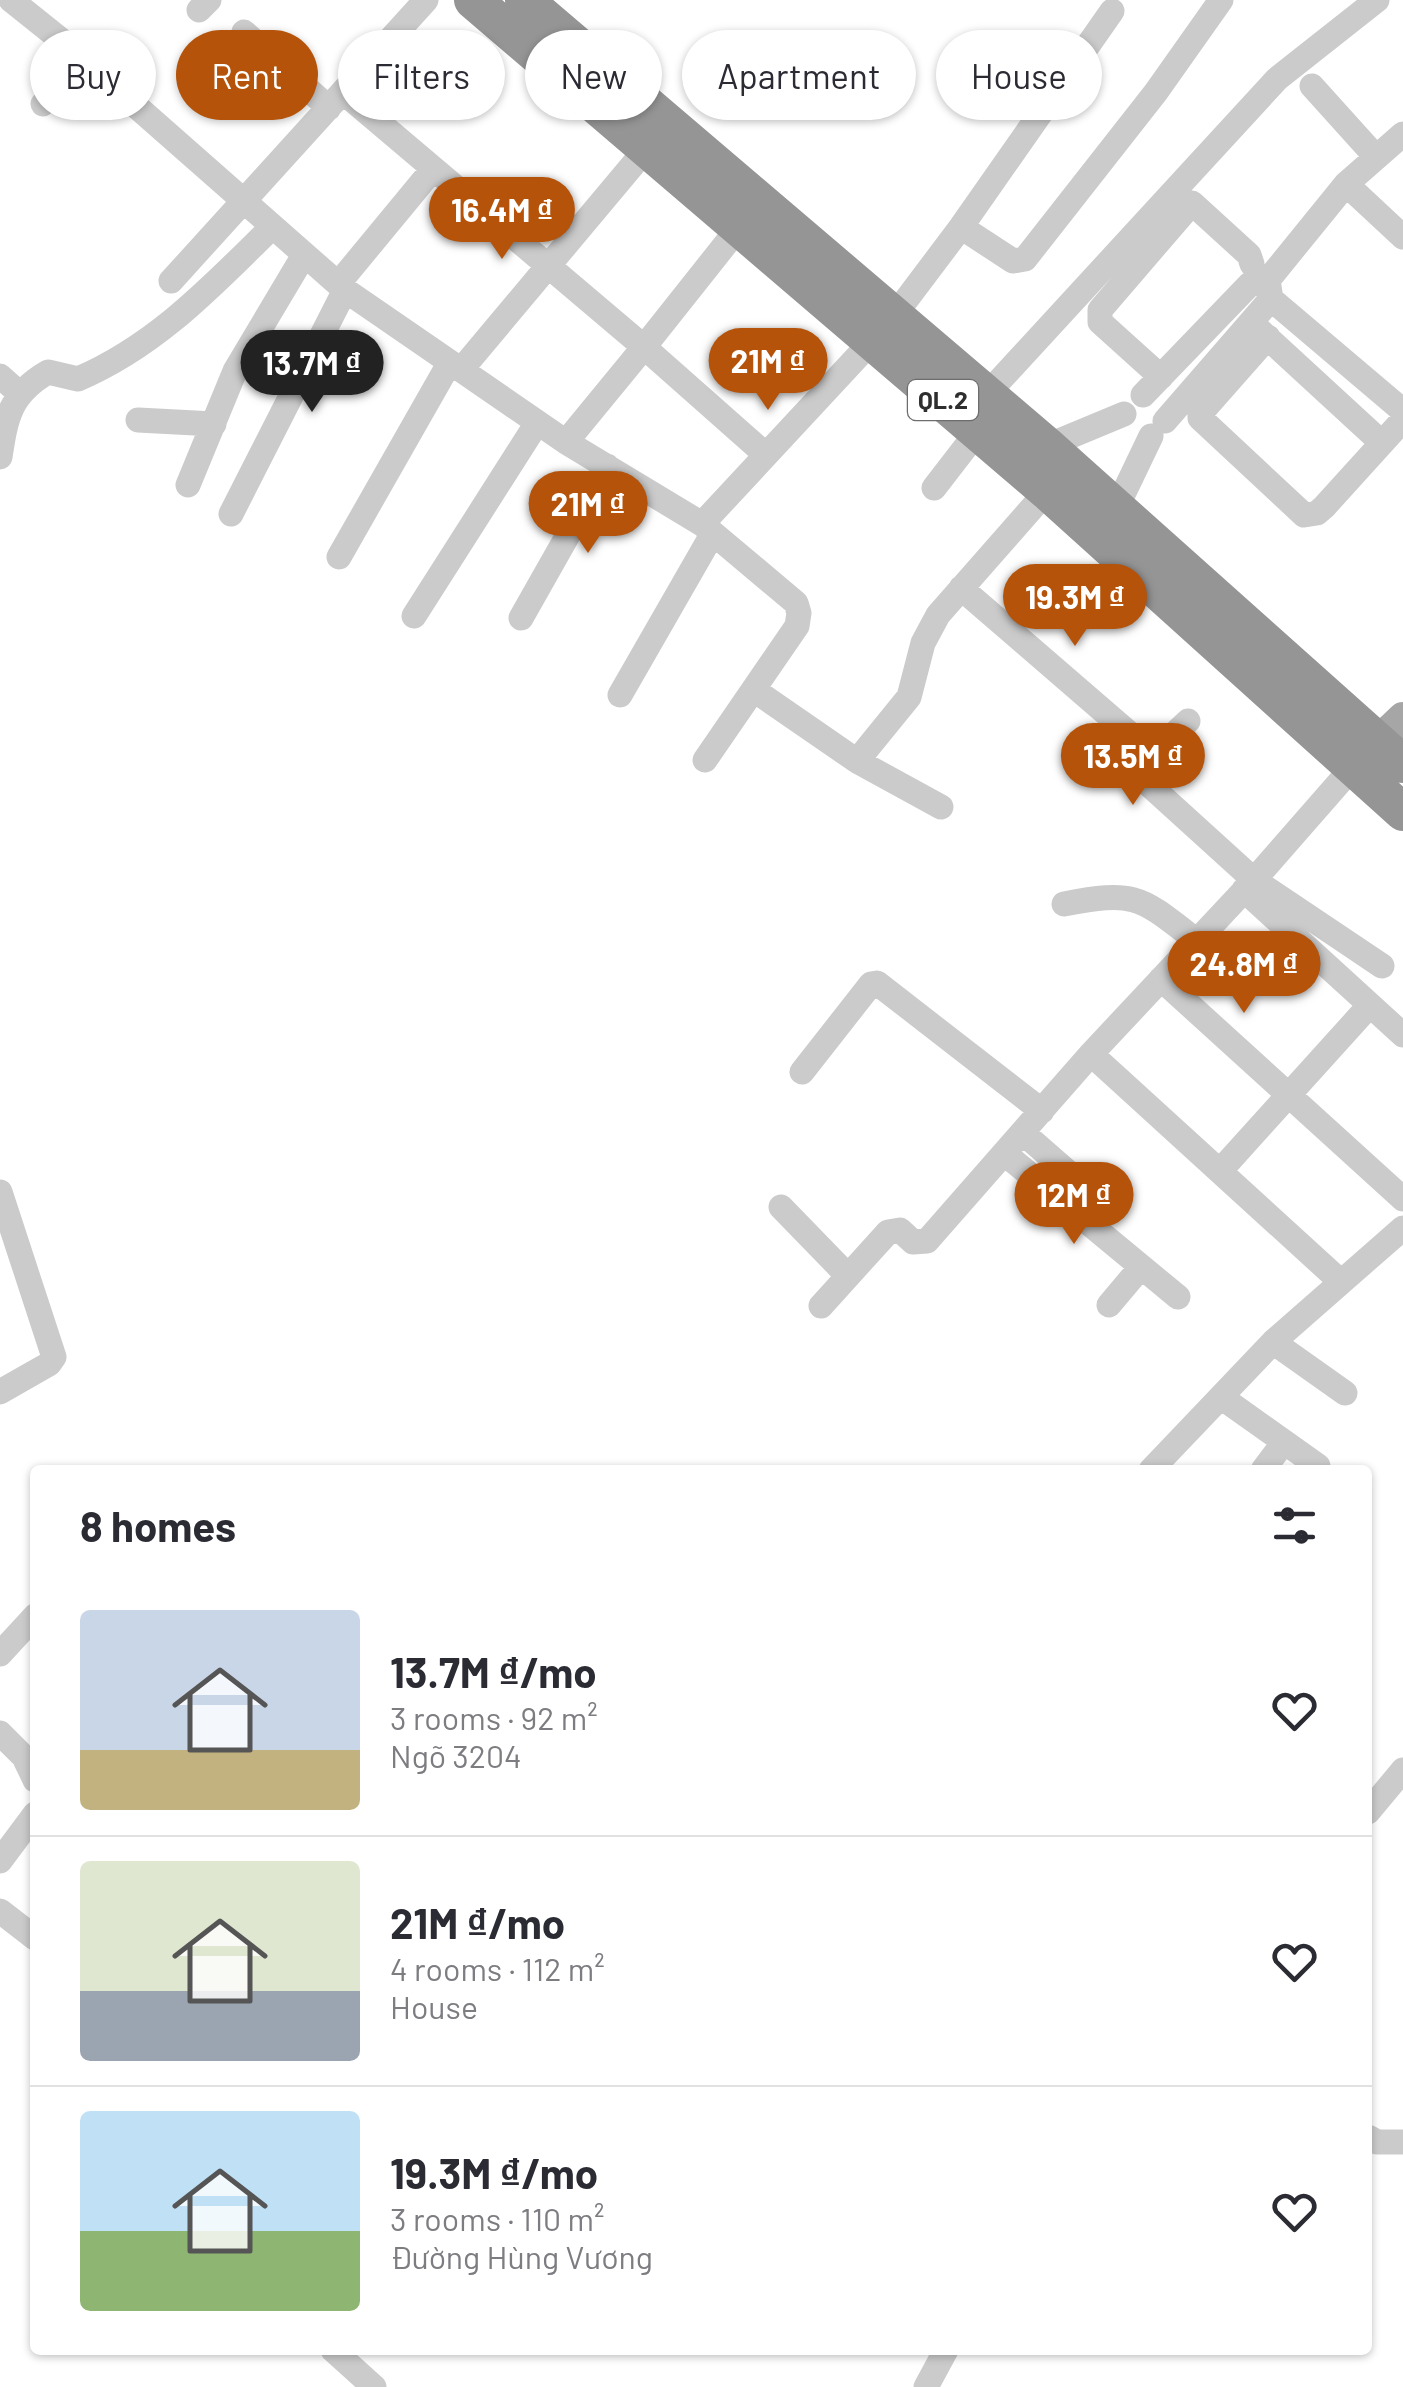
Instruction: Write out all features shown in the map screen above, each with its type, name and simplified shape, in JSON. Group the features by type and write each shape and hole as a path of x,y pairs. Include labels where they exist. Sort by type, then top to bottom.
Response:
{"highway":[{"name":"QL.2","path":"472,0 740,226 884,328"},
{"name":"QL.2","path":"524,0 884,328 976,415 1048,491 1384,748"},
{"name":"QL.2","path":"976,415 1048,446 1384,748 1403,812"}],"street":[{"path":"11,0 47,30"},
{"path":"171,281 426,0"},
{"path":"962,227 1012,261 1025,259 1156,92 1220,0"},
{"path":"934,488 976,415 1276,79 1377,0"},
{"path":"620,695 708,528 766,455 884,328 962,227 1112,11"},
{"path":"1312,86 1376,158"},
{"path":"318,87 433,168 766,455"},
{"path":"151,120 342,287 566,442 708,528 796,603 797,626 705,760"},
{"path":"1403,134 1346,184 1266,280 1251,334 1200,414 1204,425 1304,515 1324,507 1403,420"},
{"path":"339,557 455,366 550,266 647,148"},
{"path":"230,514 342,287 433,168"},
{"path":"1346,184 1403,237"},
{"path":"1266,280 1250,284 1152,386 1098,316 1188,208 1241,263 1266,280 1403,411"},
{"path":"566,442 740,226"},
{"path":"0,458 9,385 48,372 78,379 155,337 186,312 272,227"},
{"path":"188,485 235,372 304,255"},
{"path":"1214,322 1251,334 1382,443"},
{"path":"1117,508 1158,428 1251,334"},
{"path":"1048,446 1124,414"},
{"path":"138,420 214,424"},
{"path":"414,616 537,422"},
{"path":"520,618 607,466"},
{"path":"857,760 910,697 926,634 961,588 1048,491"},
{"path":"961,588 1152,754"},
{"path":"754,690 857,760 940,807"},
{"path":"1188,721 1140,766 1146,782 1403,1034"},
{"path":"821,1306 888,1232 900,1230 912,1242 927,1241 1091,1054 1384,748"},
{"path":"1249,885 1382,966"},
{"path":"1064,904 1111,895 1131,898 1154,908 1197,941"},
{"path":"1161,979 1403,1199"},
{"path":"802,1072 872,984 877,983 1042,1111"},
{"path":"1220,1171 1370,1004"},
{"path":"1091,1054 1340,1281"},
{"path":"1023,1132 1110,1208"},
{"path":"1005,1154 1178,1298"},
{"path":"0,1392 54,1358 2,1202"},
{"path":"781,1207 848,1276"},
{"path":"1156,1465 1273,1342 1403,1228"},
{"path":"1109,1305 1141,1267"},
{"path":"1273,1342 1345,1393"},
{"path":"1221,1397 1317,1465"},
{"path":"1267,1465 1284,1442"},
{"path":"0,1654 30,1621"},
{"path":"0,1732 24,1757 30,1770"},
{"path":"1372,1807 1403,1770"},
{"path":"0,1861 30,1821"},
{"path":"0,1911 30,1934"},
{"path":"1372,2139 1403,2142"},
{"path":"340,2355 374,2387"},
{"path":"926,2387 943,2355"}]}
